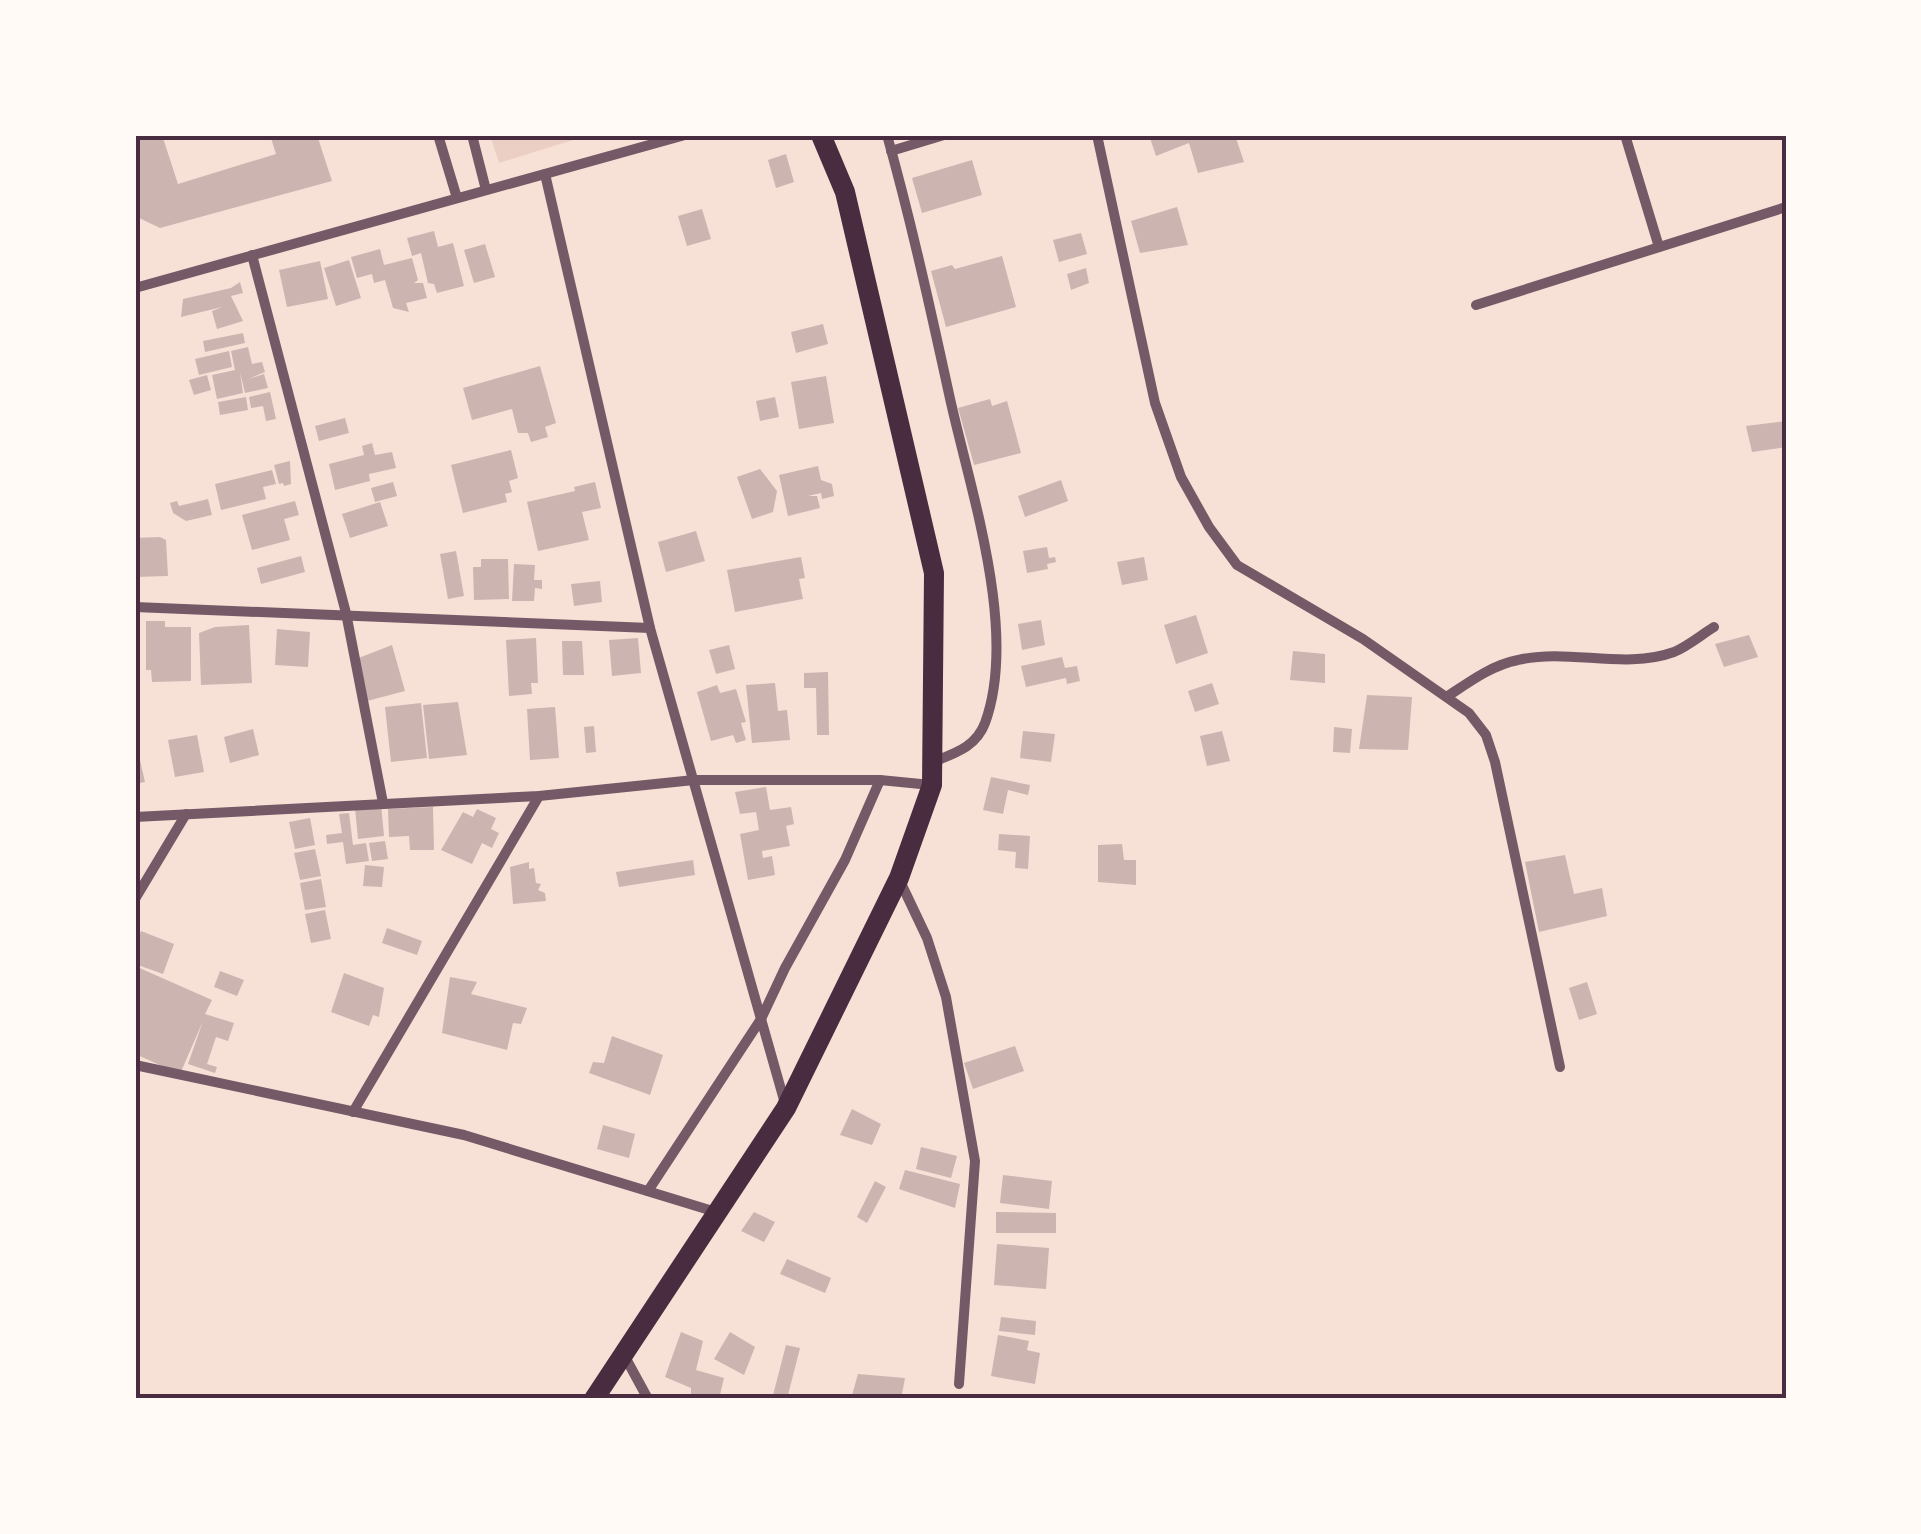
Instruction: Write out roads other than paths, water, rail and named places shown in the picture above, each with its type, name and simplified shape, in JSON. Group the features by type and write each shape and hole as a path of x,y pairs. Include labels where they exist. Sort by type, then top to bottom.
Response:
{"main road":[{"path":"594,1399 786,1108 899,878 932,786 934,573 846,192 821,135"}],"street":[{"path":"438,135 457,198"},
{"path":"472,135 486,190"},
{"path":"135,288 685,135"},
{"path":"887,135 924,274 985,541 995,629 993,691 984,726 969,748 932,763"},
{"path":"891,151 944,135"},
{"path":"1097,135 1155,403 1180,476 1209,527 1236,565 1363,639 1448,696 1486,736 1495,762 1560,1067"},
{"path":"1625,135 1659,247"},
{"path":"546,174 650,628 786,1108"},
{"path":"1476,305 1786,207"},
{"path":"252,256 346,613 383,802"},
{"path":"135,607 650,628"},
{"path":"1448,696 1515,660 1558,655 1644,659 1677,651 1714,626"},
{"path":"135,817 539,796 694,780 880,780 932,786"},
{"path":"648,1191 761,1019 845,860 880,780"},
{"path":"353,1112 539,796"},
{"path":"135,899 186,814"},
{"path":"899,878 928,938 946,997 975,1161 958,1384"},
{"path":"135,1066 464,1136 717,1212"},
{"path":"624,1354 648,1399"}]}
